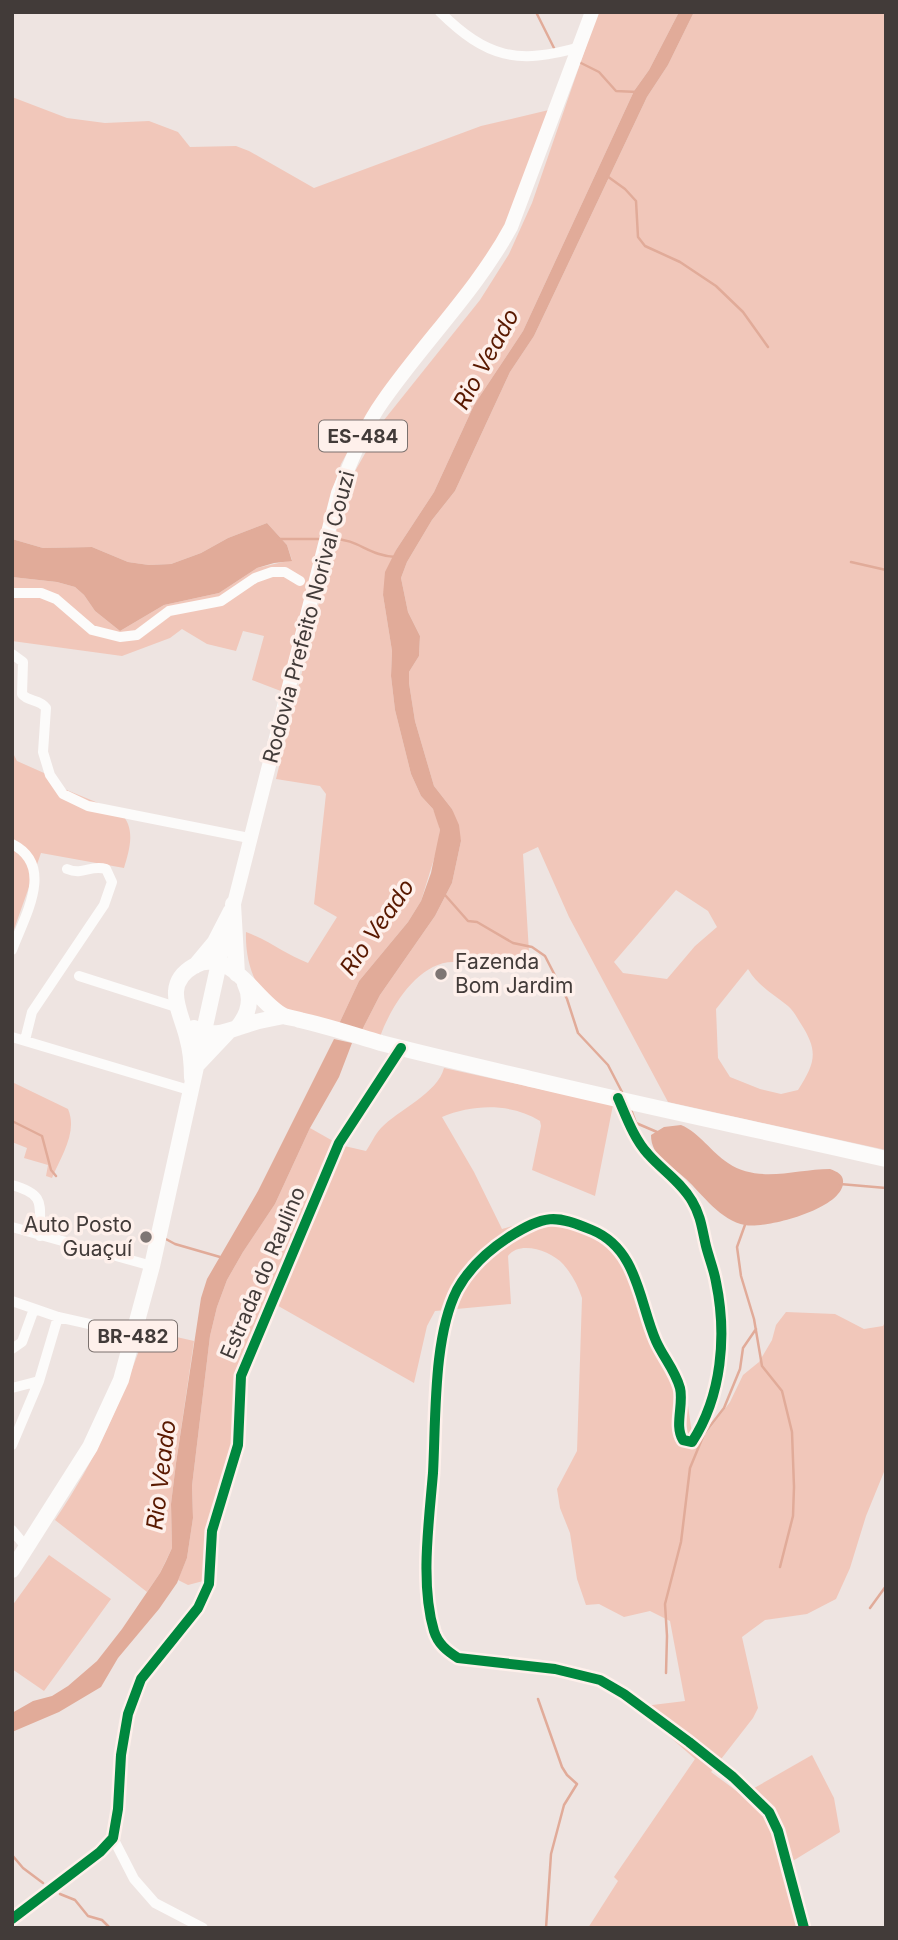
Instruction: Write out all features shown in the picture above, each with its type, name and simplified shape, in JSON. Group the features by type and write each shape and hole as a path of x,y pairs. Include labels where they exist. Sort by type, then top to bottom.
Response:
{"highway":[{"path":"232,908 215,942 178,983 175,995 177,1009 187,1023 202,1033 212,1034 284,1016"},
{"path":"192,1079 246,1017 248,992 239,977 232,908"},
{"path":"194,966 219,962 232,969 265,1002 284,1016 537,1081 886,1159"},
{"name":"ES-484","path":"192,1079 219,962"},
{"name":"BR-482","path":"12,1570 90,1447 121,1380 152,1266 192,1079 190,1046 177,1009"}],"main road":[{"name":"Rodovia Prefeito Norival Couzi","path":"232,908 295,672 338,493 356,449 381,403 495,256 523,197 592,12"},
{"name":"ES-484","path":"219,962 232,908"}],"street":[{"path":"440,12 461,33 496,52 522,58 548,56 580,47"},
{"path":"12,593 41,593 56,599 92,630 120,637 137,635 169,611 221,601 255,578 272,572 285,572 300,581"},
{"path":"12,654 23,663 22,694 25,698 42,703 46,708 43,752 50,775 63,794 88,806 249,838"},
{"path":"12,844 20,848 33,862 37,877 12,950"},
{"path":"25,1041 32,1012 104,905 113,883 106,869 99,867 76,873 66,869"},
{"path":"79,976 177,1009"},
{"path":"12,1037 192,1079"},
{"name":"Estrada do Raulino","path":"113,1838 118,1809 121,1755 128,1714 136,1691 153,1662 198,1608 209,1584 212,1531 238,1445 241,1376 339,1143 401,1048"},
{"path":"618,1098 646,1153 690,1197 701,1217 716,1283 720,1327 719,1371 712,1403 692,1442 684,1440 680,1434 680,1387 656,1341 641,1290 624,1254 599,1233 567,1219 549,1218 528,1226 499,1243 477,1263 457,1290 442,1341 429,1533 430,1615 435,1635 444,1650 458,1658 555,1669 600,1680 624,1694 733,1777 769,1812 778,1831 804,1928"},
{"path":"12,1185 30,1190 36,1195 40,1236"},
{"path":"12,1227 152,1266"},
{"path":"12,1301 58,1317 134,1334"},
{"path":"12,1349 22,1342 34,1309"},
{"path":"12,1445 39,1381 58,1317"},
{"path":"12,1388 39,1381"},
{"path":"12,1530 27,1548"},
{"path":"12,1919 100,1852 113,1838 134,1879 155,1903 203,1928"}],"shaded area":[{"path":"598,12 679,12 649,70 634,91 523,331 474,405 434,492 396,550 383,595 392,651 391,676 395,710 411,774 421,796 433,809 440,830 438,846 421,901 408,922 359,981 338,1026 281,1008 264,994 253,975 247,954 246,932 308,963 337,917 314,904 326,794 320,786 276,779 340,516 354,473 384,420 480,300 509,254 532,203"},
{"path":"679,12 694,12 668,65 647,97 534,336 510,372 455,491 432,520 407,562 401,578 408,612 420,636 419,656 409,672 415,721 434,786 452,809 459,825 461,841 452,883 435,916 380,995 361,1032 338,1026 359,981 408,922 421,901 431,873 440,830 433,809 421,796 411,774 395,710 391,676 392,651 383,595 385,572 396,550 434,492 474,405 523,331 634,91 649,70"},
{"path":"694,12 886,12 886,1150 668,1102 569,917 538,847 523,854 529,952 518,955 490,971 453,962 440,964 417,978 407,989 391,1013 380,1037 361,1032 380,995 435,916 452,883 461,841 452,809 434,786 415,721 409,672 419,656 420,636 408,612 401,578 407,562 432,520 455,491 510,372 534,336 647,97 668,65","holes":["676,890 708,911 717,927 695,946 667,979 623,973 614,962","748,969 761,985 792,1010 811,1042 811,1065 798,1090 781,1094 760,1089 730,1077 718,1058 716,1009"]},
{"path":"12,97 67,118 105,123 149,121 178,132 190,147 236,146 314,188 481,126 553,109 511,225 352,444 341,464 286,693 252,680 264,636 243,631 236,651 207,644 182,629 170,638 122,656 12,641 12,577 57,582 75,587 95,611 120,631 164,605 219,593 257,568 292,560 287,545 267,523 171,564 128,562 92,547 43,548 12,539"},
{"path":"267,523 287,545 292,561 257,568 219,593 164,605 120,631 95,611 75,587 57,582 12,577 12,539 43,548 92,547 128,562 171,564"},
{"path":"12,751 17,761 53,777 57,786 120,812 128,825 130,838 124,868 41,853 12,935"},
{"path":"334,1039 352,1043 339,1077 310,1128 275,1204 227,1280 217,1307 210,1336 192,1486 193,1518 187,1558 177,1583 118,1658 101,1687 59,1712 12,1732 12,1713 33,1701 52,1696 97,1661 122,1629 166,1561 172,1548 171,1504 176,1463 201,1298 207,1279 258,1191"},
{"path":"444,1068 613,1105 595,1196 532,1170 541,1126 540,1121 529,1115 492,1107 466,1110 442,1117 474,1172 502,1229 537,1219 589,1227 632,1276 668,1360 686,1391 691,1427 699,1443 730,1402 743,1375 759,1362 772,1340 776,1325 786,1312 835,1314 864,1329 883,1326 886,1320 886,1467 866,1516 850,1568 836,1599 807,1614 765,1620 742,1637 758,1708 711,1772 742,1795 812,1755 834,1798 840,1832 783,1867 799,1928 588,1928 618,1881 614,1877 695,1759 636,1707 685,1701 670,1621 650,1611 624,1617 599,1604 586,1605 577,1579 570,1533 560,1508 557,1489 577,1451 582,1298 569,1272 551,1255 528,1248 513,1251 508,1256 511,1304 435,1311 427,1326 414,1383 273,1303 244,1366 233,1453 219,1504 207,1580 188,1585 178,1580 187,1558 193,1518 192,1486 210,1336 227,1280 275,1204 310,1128 340,1145 366,1151 381,1128 426,1093"},
{"path":"12,1082 68,1109 71,1118 70,1135 52,1178 46,1176 48,1165 24,1158 27,1148 12,1142"},
{"path":"681,1125 694,1133 722,1159 740,1169 752,1173 778,1174 830,1169 840,1174 843,1183 830,1201 802,1215 769,1224 745,1225 736,1222 712,1206 654,1149 651,1135 664,1127"},
{"path":"146,1330 194,1341 171,1504 172,1548 147,1592 55,1520 83,1475 107,1428"},
{"path":"49,1555 111,1599 44,1691 12,1669 12,1606"}],"waterway":[{"path":"536,12 555,50"},
{"path":"579,62 599,72 616,91 637,92"},
{"path":"607,176 636,201 638,237 645,246 680,262 716,286 743,312 768,347"},
{"path":"278,539 319,539"},
{"path":"334,539 350,542 378,554 396,557"},
{"path":"851,562 886,570"},
{"path":"445,895 468,921 477,922 513,943 532,947 545,956 567,999 578,1033 608,1065 622,1092"},
{"path":"630,1107 636,1123 657,1132"},
{"path":"12,1121 42,1136 51,1170 56,1176"},
{"path":"840,1184 886,1188"},
{"path":"746,1222 737,1247 741,1276 754,1319 762,1366 782,1391 792,1432 793,1516 780,1567"},
{"path":"164,1238 175,1244 220,1257"},
{"path":"666,1673 665,1604 681,1542 690,1468 704,1434 724,1408 740,1369 743,1348 756,1329"},
{"path":"870,1608 886,1586"},
{"path":"538,1699 562,1767 577,1784 564,1805 551,1854 546,1928"},
{"path":"12,1855 23,1868 43,1883"},
{"path":"60,1894 75,1900 88,1916 102,1920 110,1928"}],"cycle path":[{"path":"12,1919 100,1852 113,1838 128,1714 141,1679 198,1608 209,1584 212,1531 238,1445 241,1376 339,1143 401,1048"},
{"path":"618,1098 639,1141 648,1154 688,1194 699,1217 715,1278 721,1323 719,1365 710,1405 692,1442 683,1440 679,1428 681,1394 678,1381 656,1341 628,1263 607,1239 568,1221 550,1219 521,1230 480,1260 457,1290 449,1309 440,1354 426,1573 434,1631 438,1640 458,1658 555,1669 600,1680 624,1694 733,1777 769,1812 778,1831 804,1928"}],"place":[{"name":"Fazenda Bom Jardim","path":"441,974"},
{"name":"Auto Posto Guaçuí","path":"146,1237"}],"water label":[{"name":"Rio Veado","path":"486,359"},
{"name":"Rio Veado","path":"377,927"},
{"name":"Rio Veado","path":"161,1475"}]}
